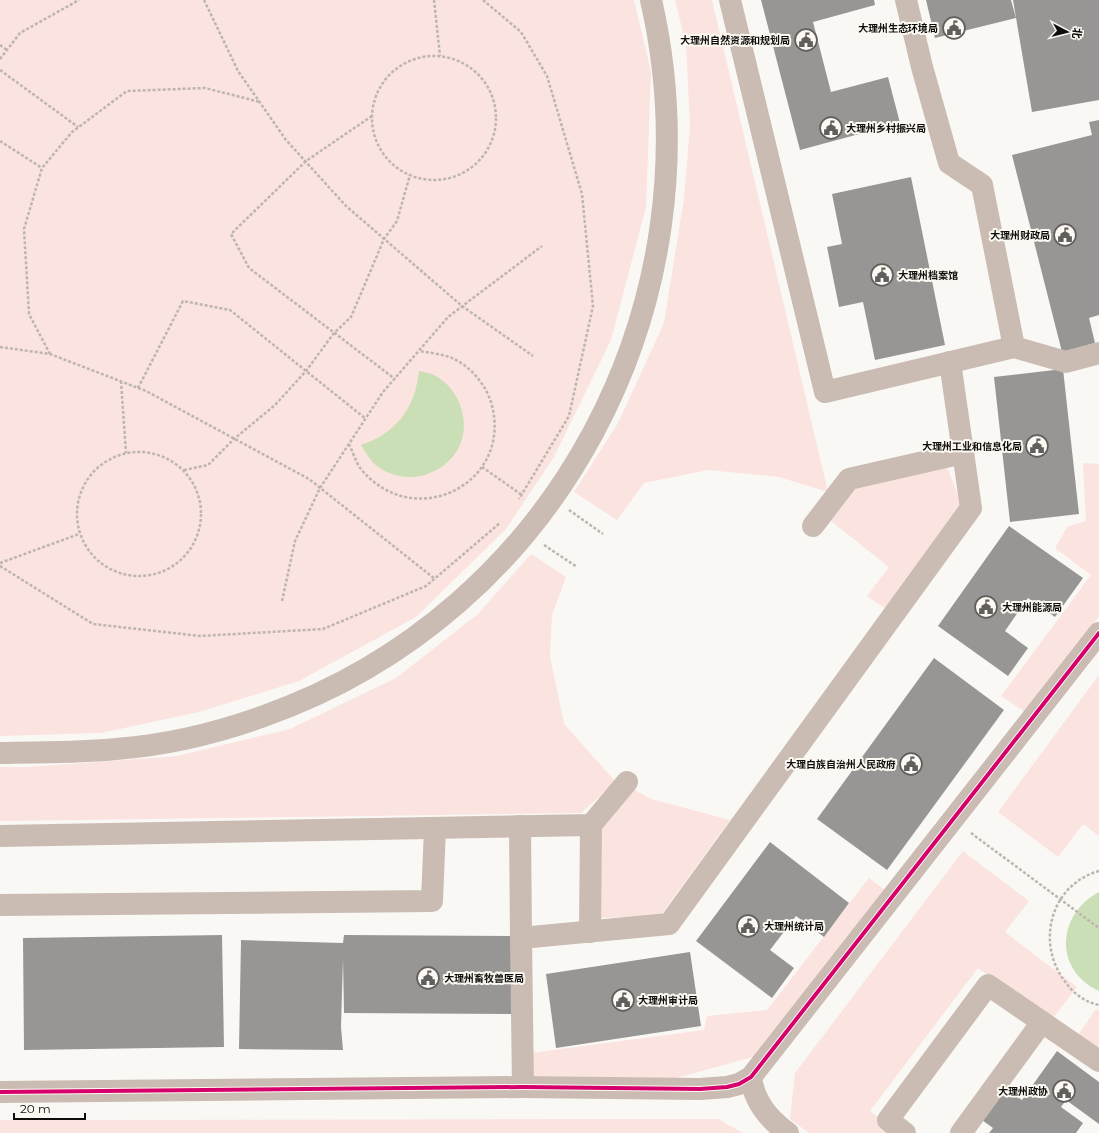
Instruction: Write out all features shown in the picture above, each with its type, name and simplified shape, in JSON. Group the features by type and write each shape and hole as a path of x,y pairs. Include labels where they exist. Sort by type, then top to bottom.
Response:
{"street":[{"path":"0,753 117,749 167,742 217,731 265,716 312,697 357,674 400,648 441,618 479,584 525,533 552,499 575,466 600,422 621,376 638,328 655,265 662,230 668,128 664,78 657,27 651,0"},
{"path":"730,0 825,392 1014,346 1066,362 1099,353"},
{"path":"906,0 922,67 949,163 982,185 1014,346"},
{"path":"521,938 669,924 971,508 950,362"},
{"path":"813,526 849,479 963,453"},
{"path":"0,1092 523,1087 712,1089 739,1084 751,1077 1099,633"},
{"path":"590,932 591,825 627,782"},
{"path":"0,852 0,836 591,825"},
{"path":"520,826 523,1087"},
{"path":"0,905 432,901 435,828"},
{"path":"905,1133 888,1120 988,985 1099,1062"},
{"path":"961,1133 1042,1022"},
{"path":"751,1077 752,1087 765,1113 788,1133"}],"path":[{"path":"0,59 20,33 79,0"},
{"path":"204,0 238,71 260,103 286,140 346,206 462,306 533,356"},
{"path":"434,0 440,56"},
{"path":"483,0 521,32 547,76 582,194 593,306 569,416 518,501"},
{"path":"0,45 7,50"},
{"path":"440,56 460,62 478,74 490,91 496,112 494,134 486,151 474,166 458,176 439,180 420,179 402,172 388,160 377,144 372,123 372,116 374,101 383,82 399,67 418,58 440,56"},
{"path":"0,70 78,127"},
{"path":"50,354 29,314 24,229 42,168 72,132 127,91 205,88 260,103"},
{"path":"372,116 306,161 231,234 249,268 395,379"},
{"path":"0,140 42,168"},
{"path":"184,470 208,465 234,439 275,405 306,371 334,333 351,317 384,239 397,221 410,175"},
{"path":"282,601 295,541 320,488 383,392 448,317 542,246"},
{"path":"138,388 183,301 230,310 366,419"},
{"path":"0,347 50,354 121,381 138,388 234,439 309,479 435,579"},
{"path":"349,444 360,468 378,486 400,497 424,500 449,494 470,482 482,467 494,440 495,416 488,392 474,373 454,359 419,351"},
{"path":"121,381 126,453"},
{"path":"147,452 167,458 184,470 196,488 201,508 200,529 195,542 192,549 178,564 161,574 141,578 121,575 103,566 89,552 79,534 76,514 80,493 90,474 106,461 126,453 147,452"},
{"path":"482,467 522,495"},
{"path":"552,499 603,534"},
{"path":"0,566 93,624 200,636 322,629 426,586 505,518"},
{"path":"525,533 577,566"},
{"path":"0,563 79,534"},
{"path":"981,840 1099,928"},
{"path":"1099,871 1089,874 1071,886 1057,904 1050,926 1049,950 1058,973 1073,992 1099,1006"}],"shaded area":[{"path":"0,0 634,0 651,72 646,207 611,340 554,457 506,529 416,617 299,681 199,712 101,733 0,736"},
{"path":"675,0 712,0 828,492 779,477 708,470 644,483 617,520 574,492 618,423 664,323 684,198 690,126 686,45"},
{"path":"419,371 434,375 451,389 461,408 464,429 458,449 452,458 444,465 425,475 404,477 379,468 370,459 361,445 385,434 402,417 413,396"},
{"path":"945,462 963,508 892,613 867,596 889,567 831,521 858,485"},
{"path":"1083,463 1099,464 1099,616 1027,713 1001,696 1091,575 1055,548 1067,527 1086,521"},
{"path":"531,554 566,577 552,615 550,656 564,724 616,782 581,813 0,821 0,767 30,767 177,756 290,729 396,678 478,614"},
{"path":"1099,675 1099,836 1083,824 1058,857 998,812"},
{"path":"633,789 651,799 730,820 660,916 598,918 599,829"},
{"path":"963,851 1029,901 1005,932 1077,987 1050,1022 978,968 870,1111 899,1133 809,1133 790,1119 795,1073"},
{"path":"869,878 886,891 760,1055 676,1078 534,1076 531,1053 704,1030 707,1016 767,1010"},
{"path":"1099,892 1099,991 1084,982 1074,970 1068,956 1066,942 1068,927 1075,914 1085,902"},
{"path":"1096,1009 1099,1011 1099,1059 1074,1041"},
{"path":"718,1119 743,1133 0,1133 0,1120"}],"building":[{"path":"761,0 874,0 875,5 813,22 831,92 888,77 900,123 800,150"},
{"name":"大理州生态环境局","path":"926,0 1011,0 1016,18 935,38"},
{"path":"1013,0 1099,0 1099,100 1032,112"},
{"name":"大理州财政局","path":"1099,120 1099,315 1089,318 1095,343 1062,352 1012,155 1092,135 1089,122"},
{"name":"大理州档案馆","path":"911,177 945,345 875,360 863,302 839,307 827,247 842,244 832,194"},
{"name":"大理州工业和信息化局","path":"1063,369 1079,514 1010,522 994,377"},
{"name":"大理州能源局","path":"1009,526 1083,578 1055,617 1028,598 1005,631 1028,648 1008,676 938,626"},
{"name":"大理白族自治州人民政府","path":"934,658 1004,710 887,870 817,819"},
{"name":"大理州统计局","path":"770,842 849,903 824,937 796,916 770,950 794,968 772,998 696,941"},
{"path":"222,935 224,1047 24,1050 23,938"},
{"path":"344,935 513,936 513,1014 344,1013 343,959 341,1027 343,1050 239,1049 241,940 343,943"},
{"name":"大理州审计局","path":"690,952 701,1026 556,1048 546,974"},
{"name":"大理州政协","path":"1057,1051 1099,1082 1099,1124 1066,1100 1061,1107 1083,1123 1076,1133 989,1133 993,1128 975,1115 998,1083 1022,1100"}],"cycle path":[{"path":"0,1092 523,1087 700,1089 727,1087 739,1084 751,1077 1099,633"}],"place":[{"name":"大理州生态环境局","path":"954,28"},
{"name":"大理州自然资源和规划局","path":"806,40"},
{"name":"大理州乡村振兴局","path":"831,128"},
{"name":"大理州财政局","path":"1065,235"},
{"name":"大理州档案馆","path":"882,275"},
{"name":"大理州工业和信息化局","path":"1037,446"},
{"name":"大理州能源局","path":"986,607"},
{"name":"大理白族自治州人民政府","path":"911,764"},
{"name":"大理州统计局","path":"748,926"},
{"name":"大理州畜牧兽医局","path":"428,978"},
{"name":"大理州审计局","path":"623,1000"},
{"name":"大理州政协","path":"1064,1091"}]}
